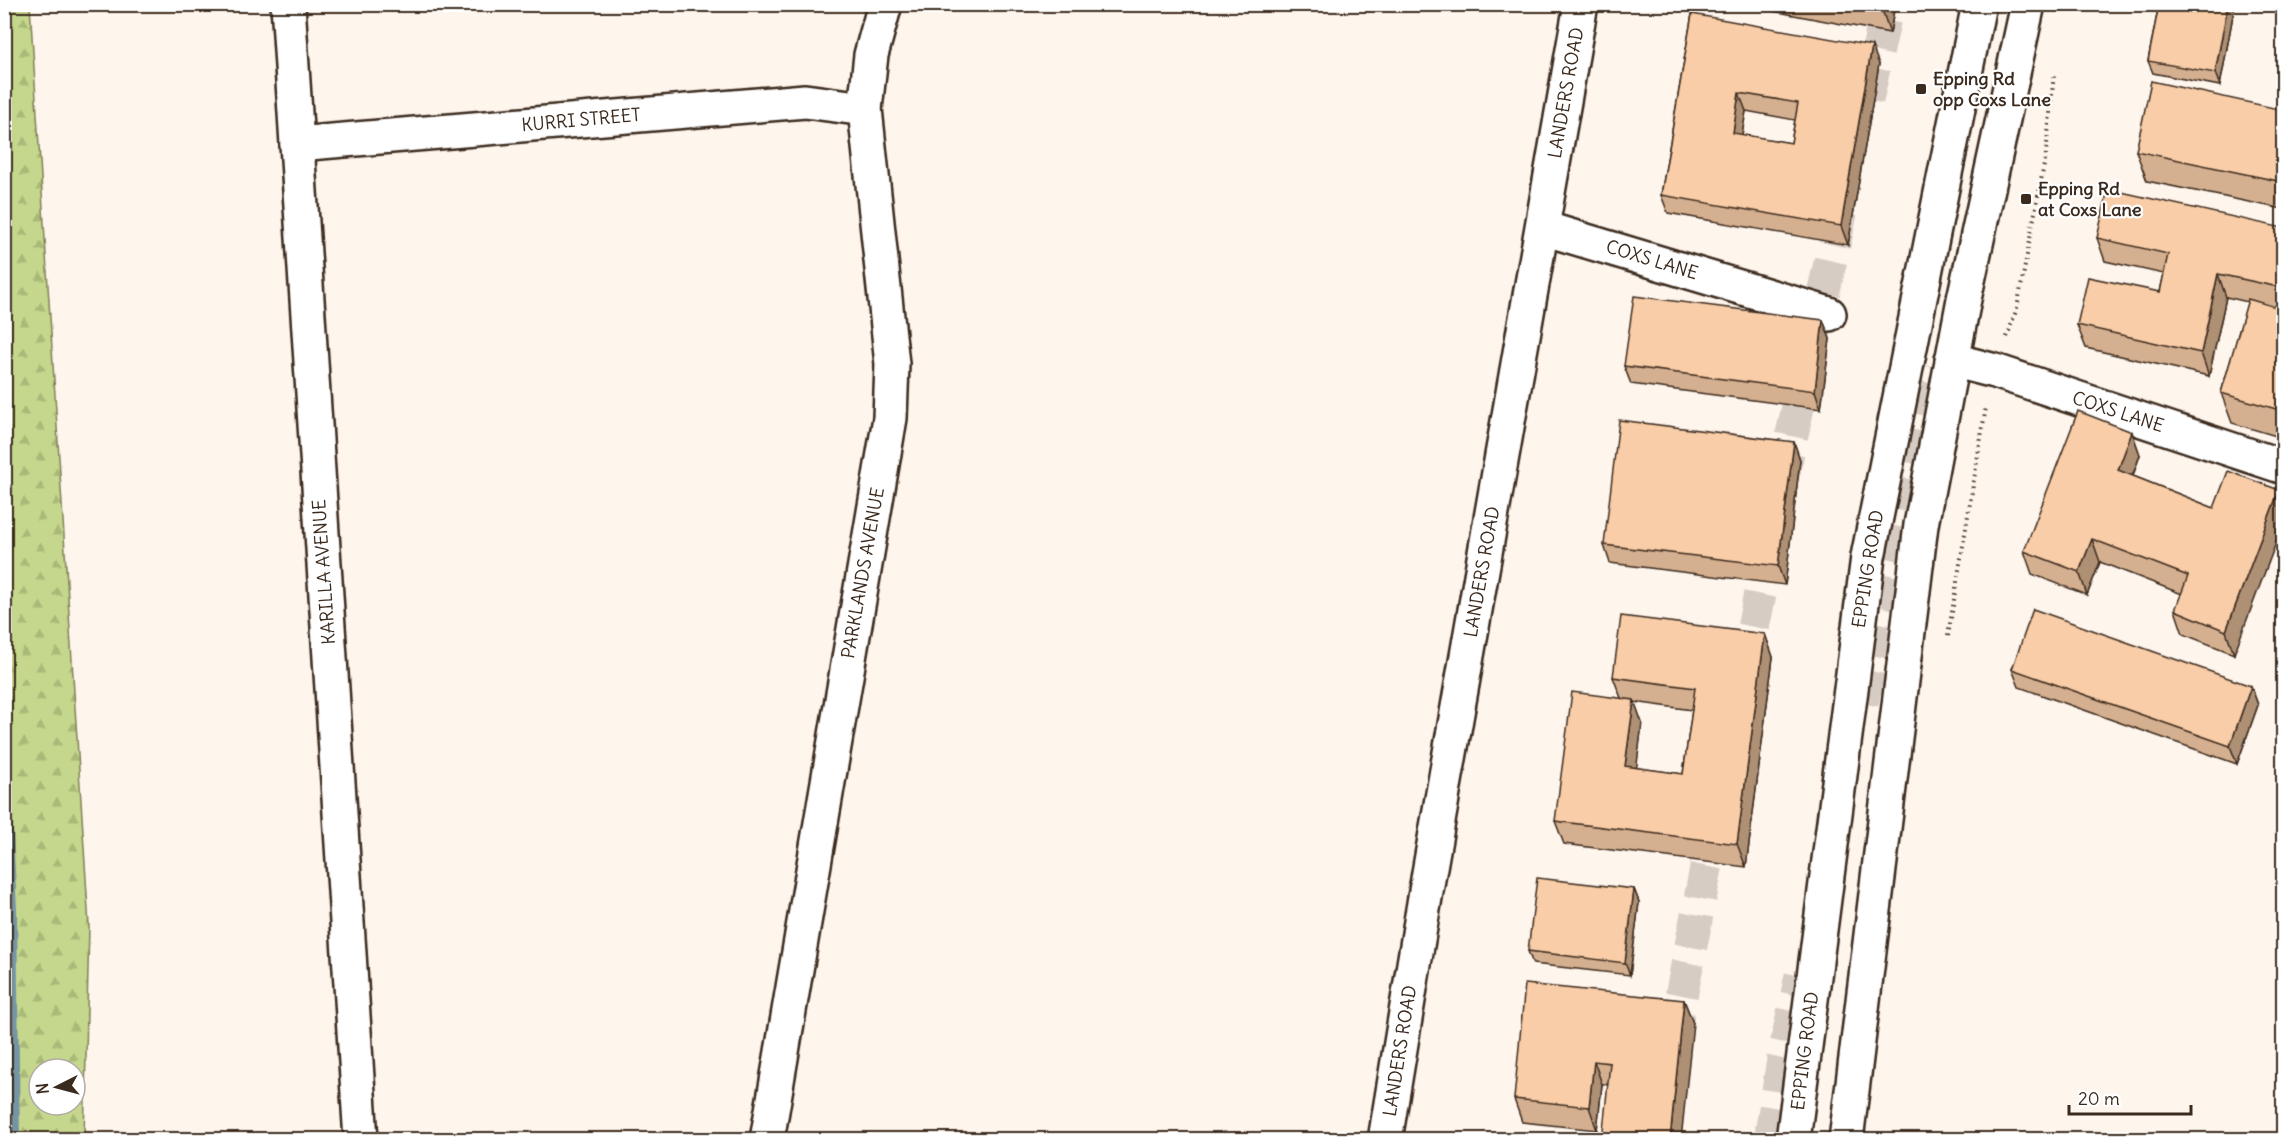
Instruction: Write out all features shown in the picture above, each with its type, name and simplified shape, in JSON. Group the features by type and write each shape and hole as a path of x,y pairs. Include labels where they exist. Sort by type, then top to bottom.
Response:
{"street":[{"name":"KARILLA AVENUE","path":"288,4 361,1140"},
{"name":"PARKLANDS AVENUE","path":"766,1140 890,418 892,364 865,110 871,55 885,4"},
{"name":"LANDERS ROAD","path":"1385,1140 1433,849 1581,4"},
{"name":"EPPING ROAD","path":"1793,1140 1868,557 1979,4"},
{"path":"1846,1140 1921,525 1952,360 2003,112 2028,4"},
{"name":"KURRI STREET","path":"297,144 805,101 865,110"},
{"name":"COXS LANE","path":"1543,228 1829,314"},
{"name":"COXS LANE","path":"1952,360 1995,371 2283,467"}],"path":[{"path":"1948,637 1984,414 1995,371 2017,308 2046,154 2055,65"}],"green space":[{"path":"4,5 30,5 89,926 86,1057 27,1057 27,1117 85,1117 84,1140 4,1139"}],"building":[{"path":"2159,4 2228,4 2215,73 2148,61"},
{"path":"1692,14 1872,46 1841,226 1661,195","holes":["1739,93 1798,103 1791,143 1733,133"]},
{"path":"2151,81 2283,110 2283,182 2136,151"},
{"path":"2108,189 2283,228 2283,288 2218,274 2201,353 2077,325 2088,277 2160,292 2168,254 2097,238"},
{"path":"1634,296 1823,320 1815,391 1624,366"},
{"path":"2248,299 2283,309 2283,411 2221,393"},
{"path":"2078,411 2132,432 2118,470 2214,508 2228,471 2279,490 2226,631 2175,610 2188,576 2092,539 2079,572 2024,551"},
{"path":"1619,420 1794,442 1778,566 1604,545"},
{"path":"2033,609 2251,686 2230,746 2012,669"},
{"path":"1621,616 1765,634 1737,844 1555,821 1572,692 1634,700 1625,766 1683,774 1695,688 1613,677"},
{"path":"1537,878 1634,889 1625,963 1528,951"},
{"path":"1525,984 1684,1000 1670,1140 1602,1140 1610,1063 1594,1061 1589,1107 1514,1099"}],"waterway":[{"path":"4,774 11,909 14,1140"}],"tunnel":[{"path":"1867,100 1888,4"},
{"path":"1781,484 1844,200"},
{"path":"1862,703 1936,367"},
{"path":"1744,675 1771,537"},
{"path":"1672,1043 1716,817"},
{"path":"1770,1140 1783,1060 1801,976"}],"place":[{"name":"Epping Rd opp Coxs Lane","path":"1921,89"},
{"name":"Epping Rd at Coxs Lane","path":"2026,199"}]}
